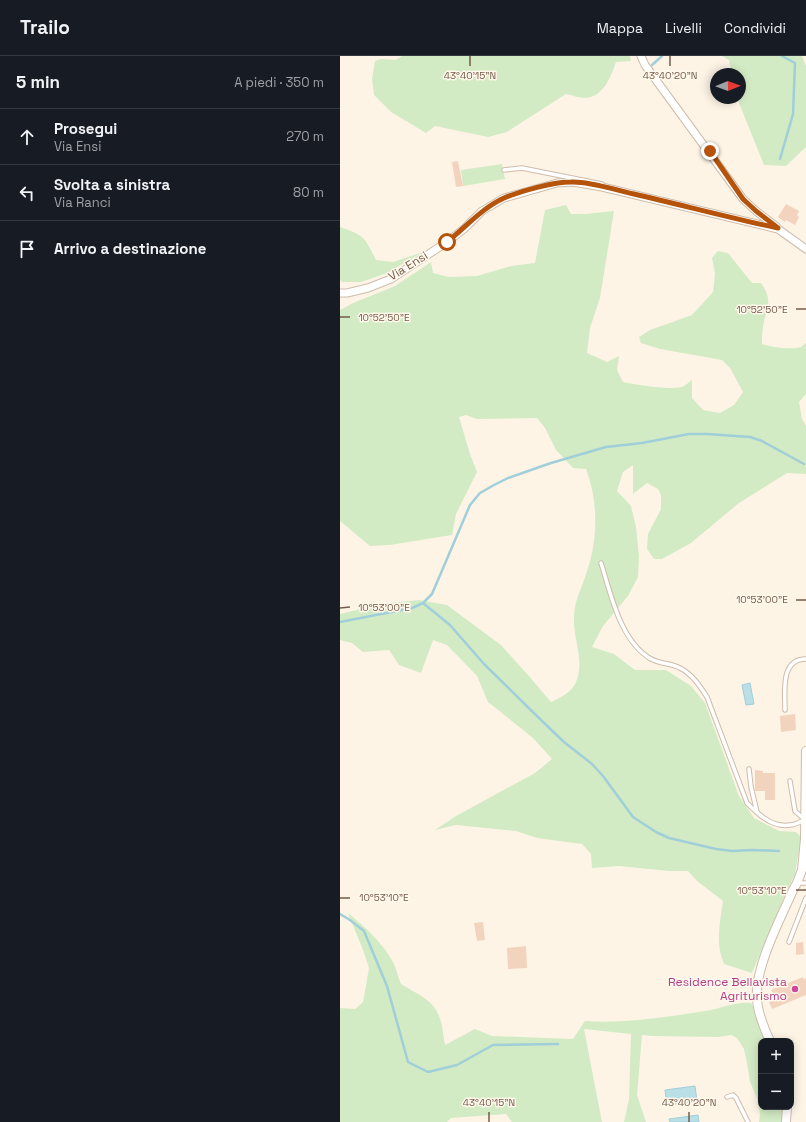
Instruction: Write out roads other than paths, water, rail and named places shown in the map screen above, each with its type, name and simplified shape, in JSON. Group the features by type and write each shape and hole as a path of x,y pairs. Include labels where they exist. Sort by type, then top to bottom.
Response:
{"street":[{"path":"641,56 645,65 743,199 778,228"},
{"name":"Via Ensi","path":"340,293 347,293 368,288 391,279 447,242 465,228 482,211 504,198 557,183 573,182 613,189 778,228 806,248"},
{"path":"769,1038 758,1008 756,995 758,980 769,946 793,890 803,884 802,870 805,820 806,751"},
{"path":"786,1122 788,1110"}],"lane":[{"path":"504,170 522,168 592,181 610,186 613,189"},
{"path":"601,563 618,616 638,649 651,659 680,667 699,685 707,697 747,803 768,821 779,825 790,826 805,820"},
{"path":"785,710 785,677 790,666 799,659 806,659"},
{"path":"749,769 751,787 757,813"},
{"path":"790,781 795,811 805,820"},
{"path":"789,942 806,898"},
{"path":"727,1097 732,1095 736,1098 748,1122"}],"water":[{"path":"750,683 754,704 746,705 742,685"},
{"path":"695,1086 697,1101 667,1105 665,1090"},
{"path":"698,1115 699,1122 670,1122 669,1119"}],"waterway":[{"path":"652,65 662,56"},
{"path":"780,159 793,114 795,63 782,56"},
{"path":"340,622 412,608 423,603 432,594 470,505 480,493 508,478 551,463 606,447 642,443 689,434 707,434 750,437 762,441 804,464"},
{"path":"423,603 450,625 484,664 564,742 592,764 603,776 633,817 656,832 669,838 716,849 732,851 779,851"},
{"path":"340,914 364,931 387,986 408,1062 428,1072 457,1065 493,1045 558,1044"}],"place":[{"name":"Residence Bellavista Agriturismo","path":"795,989"}]}
